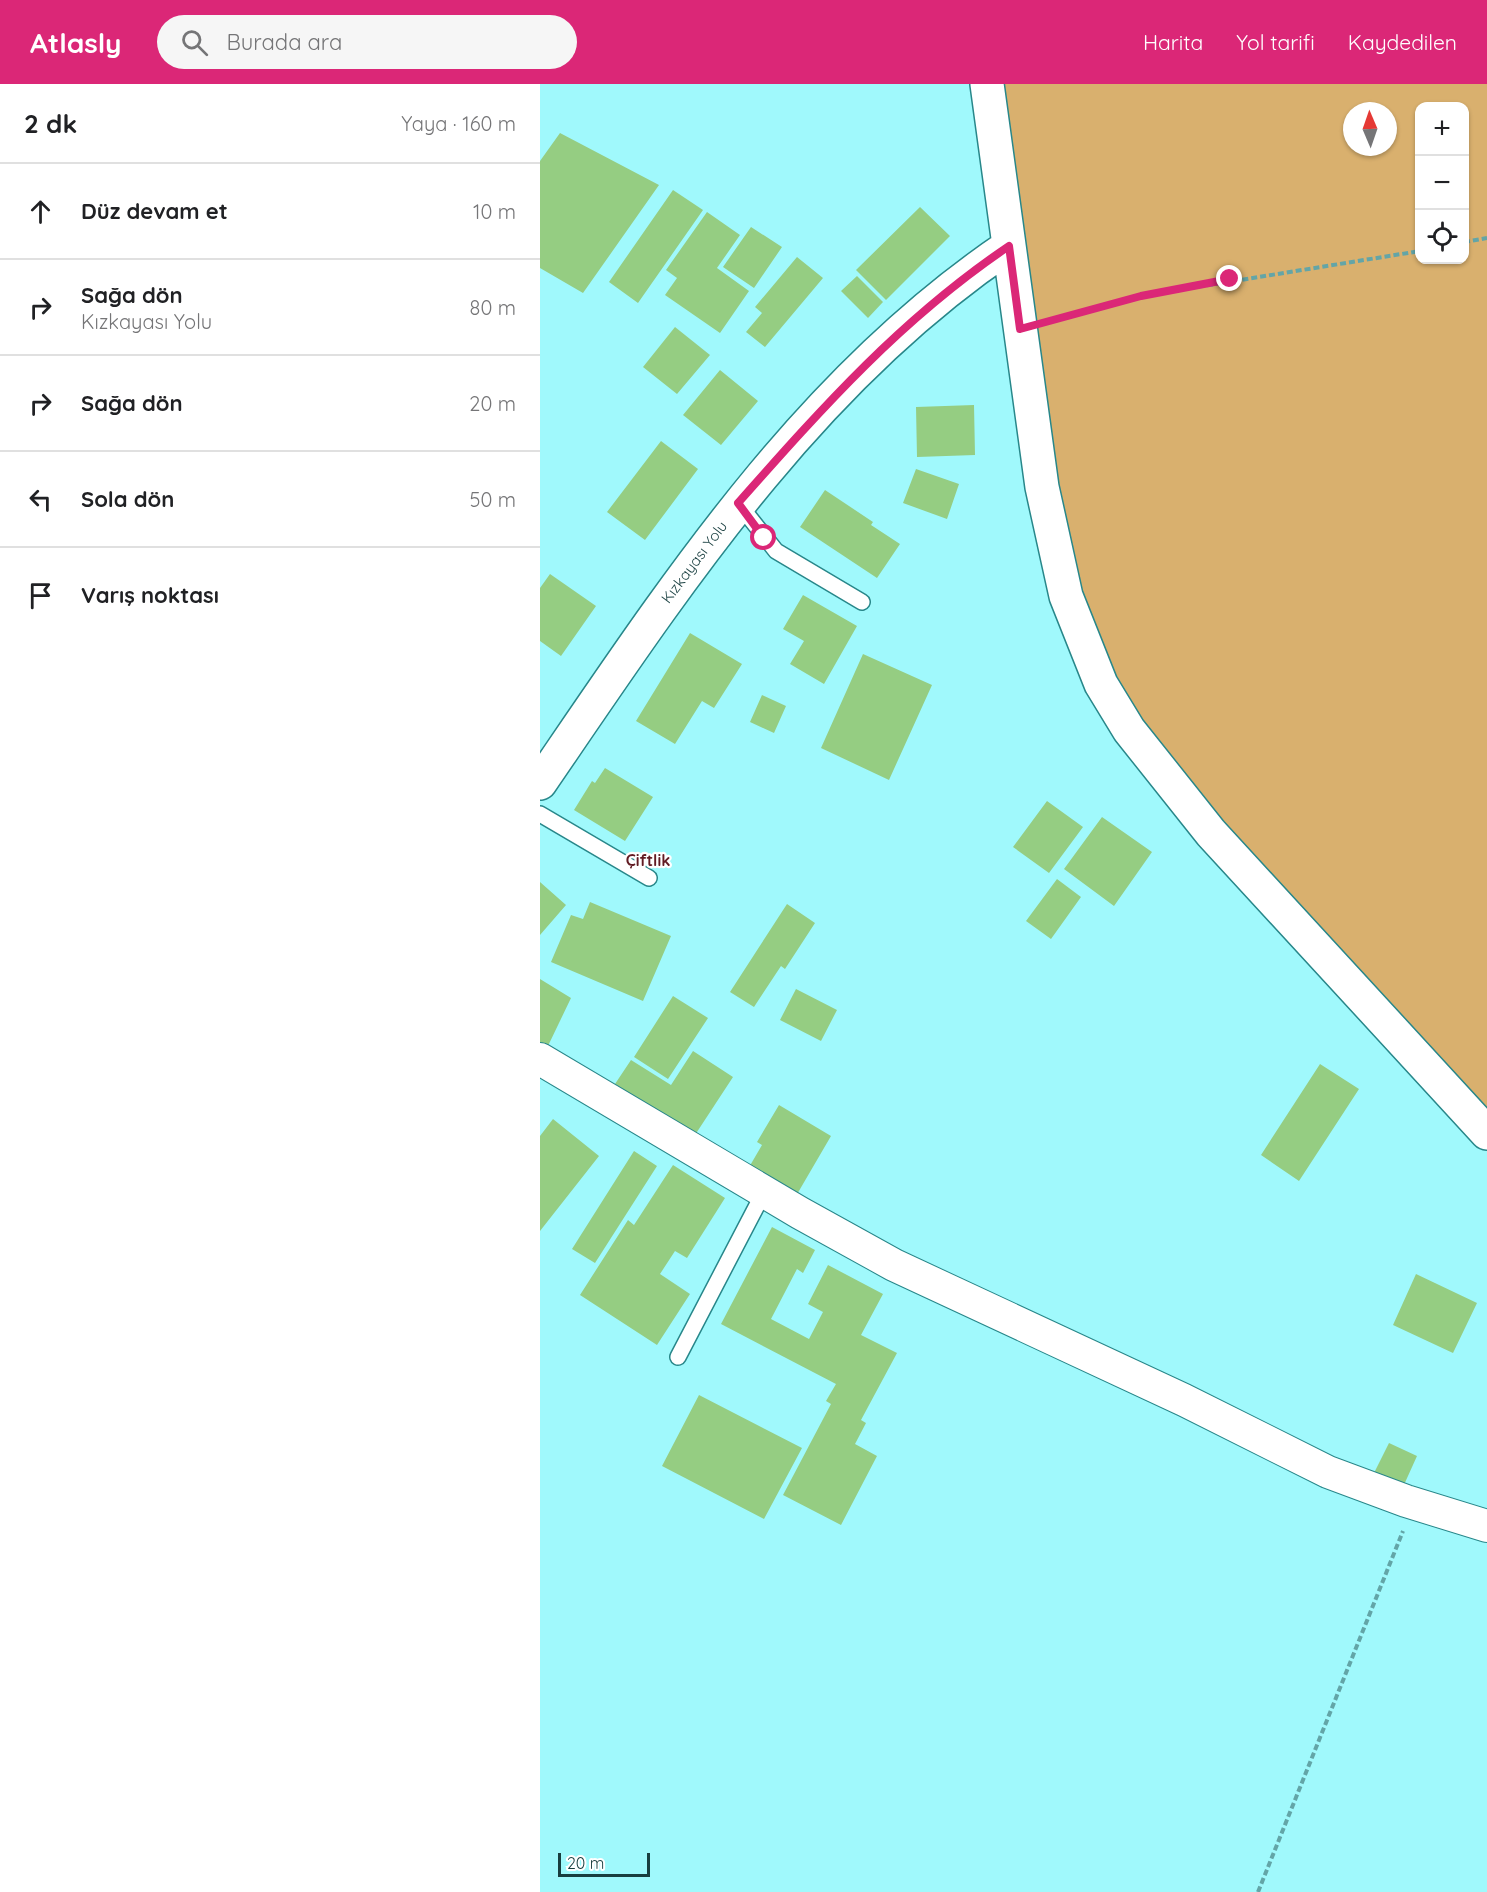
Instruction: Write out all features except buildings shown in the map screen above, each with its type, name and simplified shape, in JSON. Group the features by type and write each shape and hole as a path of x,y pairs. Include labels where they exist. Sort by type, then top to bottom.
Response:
{"street":[{"path":"987,84 1042,487 1066,596 1101,684 1129,730 1211,832 1487,1133"},
{"name":"Kızkayası Yolu","path":"540,783 666,598 738,503 835,394 893,336 963,277 1009,246"},
{"path":"540,1059 764,1192 894,1265 1184,1400 1328,1472 1414,1504 1487,1526"}],"lane":[{"path":"738,503 776,551 862,602"},
{"path":"540,814 649,878"},
{"path":"678,1358 764,1192"}],"path":[{"path":"1469,242 1487,238"},
{"path":"1020,329 1141,296 1415,252"},
{"path":"1258,1892 1414,1504"}],"shaded area":[{"path":"987,84 1487,84 1487,1133 1211,833 1083,642"}],"district":[{"name":"Çiftlik","path":"648,860"}],"route":[{"path":"764,538 738,503 835,394 893,336 963,277 1009,246 1020,329 1141,296 1230,279"}]}
